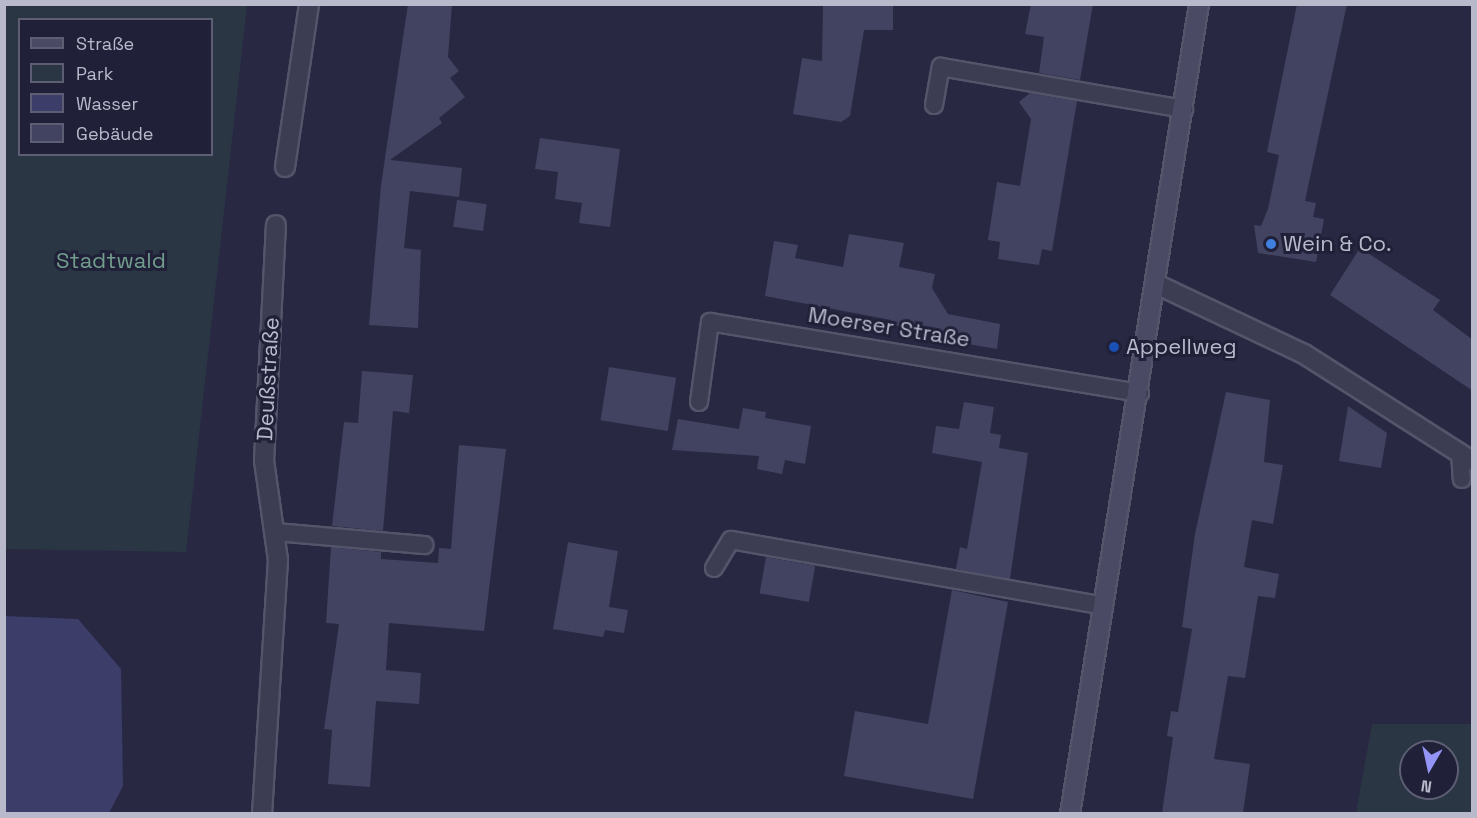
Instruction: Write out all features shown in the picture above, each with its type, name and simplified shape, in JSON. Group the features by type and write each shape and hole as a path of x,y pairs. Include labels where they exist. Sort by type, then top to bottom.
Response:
{"main road":[{"path":"1070,813 1158,285 1199,4"}],"street":[{"path":"285,167 309,4"},
{"name":"Deußstraße","path":"262,813 278,560 264,461 276,225"},
{"path":"1158,285 1304,354 1466,457"}],"lane":[{"path":"934,105 941,67 1184,109"},
{"name":"Moerser Straße","path":"699,402 710,322 1140,393"},
{"path":"1462,479 1466,457"},
{"path":"274,532 424,545"},
{"path":"714,568 731,540 1104,606"}],"green space":[{"name":"Stadtwald","path":"5,4 247,5 186,552 5,549"},
{"path":"1372,724 1472,724 1472,813 1356,813"}],"water":[{"path":"5,616 78,619 121,669 123,786 109,813 5,813"}],"building":[{"path":"408,4 452,4 448,57 459,71 450,78 465,97 439,118 442,123 390,160 462,168 459,197 410,191 404,248 421,250 418,328 369,325 381,185"},
{"path":"823,4 893,4 893,30 864,30 850,116 841,122 793,114 802,58 822,61"},
{"path":"1031,4 1093,4 1080,80 1039,73 1044,37 1025,34"},
{"path":"1297,4 1347,4 1305,201 1316,203 1313,217 1324,219 1316,262 1258,253 1254,225 1261,226 1268,209 1279,155 1267,152"},
{"path":"1030,93 1077,101 1052,251 1042,249 1039,265 998,259 1000,242 988,240 997,182 1020,186 1031,119 1019,102"},
{"path":"540,138 620,149 610,227 579,223 582,203 555,199 558,172 535,169"},
{"path":"457,200 487,204 483,231 453,227"},
{"path":"849,234 904,243 899,267 935,274 932,288 948,314 1000,324 997,349 903,333 904,327 890,325 891,320 765,296 774,241 798,245 795,258 843,267"},
{"path":"1360,248 1440,300 1433,310 1473,340 1473,391 1330,295"},
{"path":"609,367 676,378 668,431 601,420"},
{"path":"362,371 413,375 409,413 393,411 383,531 332,526 344,422 358,423"},
{"path":"1226,392 1270,400 1264,462 1283,465 1273,524 1252,520 1244,567 1279,574 1275,598 1258,596 1245,678 1228,676 1214,759 1250,764 1243,813 1162,813 1173,737 1167,736 1171,711 1178,712 1192,629 1182,627 1195,534"},
{"path":"964,402 994,407 990,433 1001,435 999,448 1028,453 1010,579 956,569 960,547 967,549 982,462 932,453 936,426 959,429"},
{"path":"1348,406 1387,433 1381,468 1339,461"},
{"path":"743,408 766,412 765,418 811,426 805,464 785,460 782,474 757,469 759,456 672,450 678,419 739,429"},
{"path":"459,445 506,449 484,631 389,623 386,670 421,673 419,704 376,701 370,787 328,784 332,730 324,729 339,624 326,623 331,547 381,552 381,559 438,563 439,548 451,549"},
{"path":"568,542 618,551 609,607 628,610 624,633 605,630 603,637 553,629"},
{"path":"766,557 815,566 809,602 760,593"},
{"path":"952,590 1008,602 973,799 844,776 855,711 928,724"}],"place":[{"name":"Wein & Co.","path":"1271,244"},
{"name":"Appellweg","path":"1114,347"}]}
